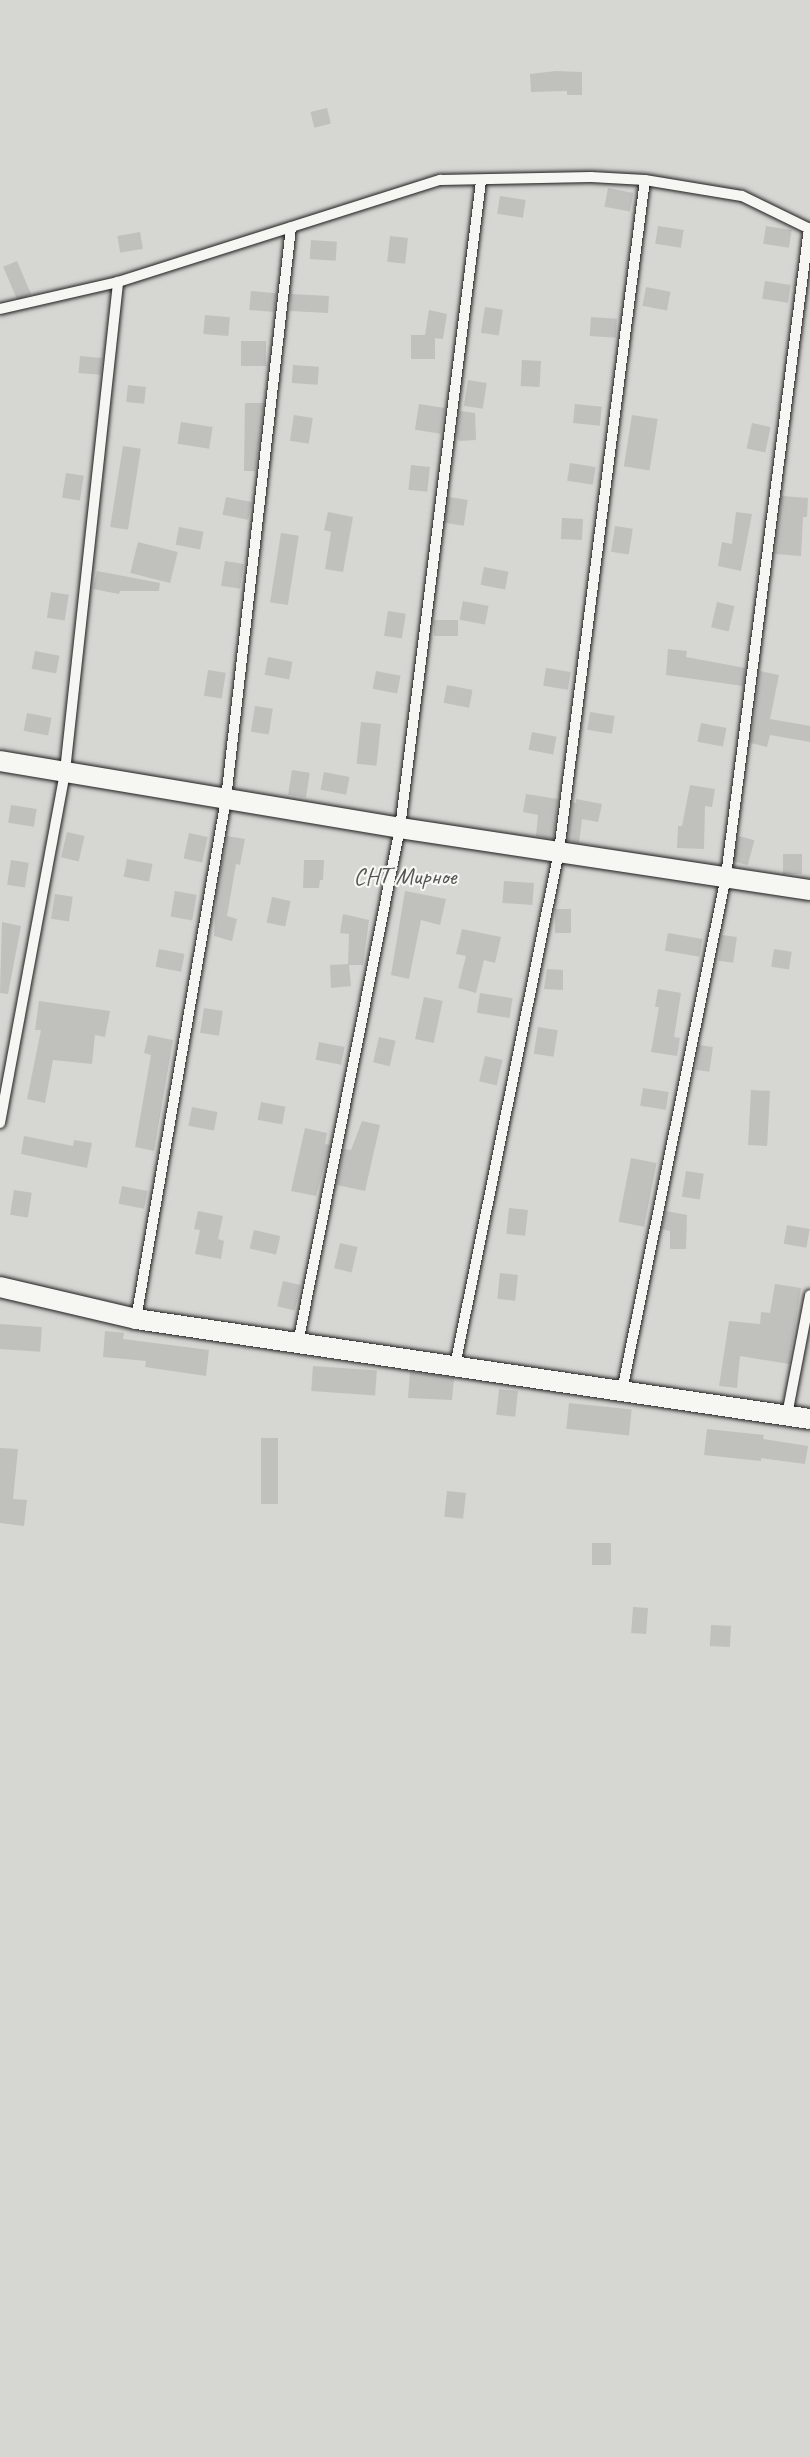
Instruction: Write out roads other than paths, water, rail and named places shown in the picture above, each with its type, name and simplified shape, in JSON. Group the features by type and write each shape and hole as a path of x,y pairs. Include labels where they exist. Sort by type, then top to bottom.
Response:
{"street":[{"path":"0,761 400,828 810,890"},
{"path":"0,1287 135,1319 810,1419"}],"lane":[{"path":"0,309 118,282 440,180 481,181 591,177 645,180 742,196 809,229 726,876 622,1391"},
{"path":"455,1366 559,851 645,180"},
{"path":"298,1343 400,828 481,181"},
{"path":"135,1319 226,799 291,228"},
{"path":"0,1124 65,771 118,282"},
{"path":"787,1415 810,1295"}],"park label":[{"name":"СНТ Мирное","path":"405,877"}]}
